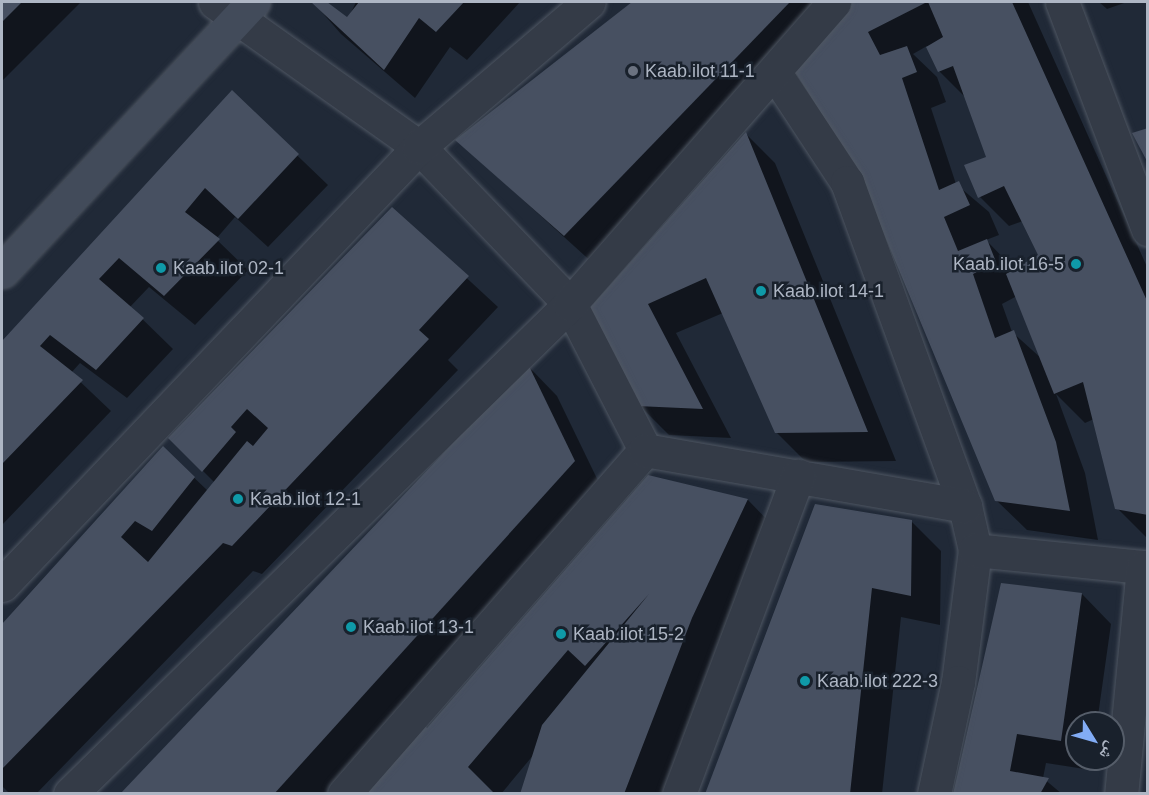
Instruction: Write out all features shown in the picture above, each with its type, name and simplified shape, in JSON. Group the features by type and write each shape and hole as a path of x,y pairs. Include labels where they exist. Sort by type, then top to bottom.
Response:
{"street":[{"path":"2,585 419,147 590,2"},
{"path":"70,794 570,304 775,73 834,2"},
{"path":"1062,2 1148,229"},
{"path":"2,272 234,8 419,147 570,304 645,450"},
{"path":"775,73 847,182 965,506 975,550 958,682 934,794"},
{"path":"645,450 965,506"},
{"path":"344,794 645,450"},
{"path":"679,794 798,476"},
{"path":"975,550 1143,567 1121,794"}],"building":[{"path":"2,2 22,2 2,22"},
{"path":"311,2 327,2 347,17 359,2 464,2 436,32 419,18 384,70"},
{"name":"Kaab.ilot 11-1","path":"632,2 790,2 564,236 455,140"},
{"name":"Kaab.ilot 16-5","path":"852,2 927,2 868,32 880,55 907,46 917,72 902,78 939,190 959,181 970,205 944,217 958,251 987,239 996,262 973,274 995,338 1014,330 1056,442 1070,511 995,501 859,174 794,70"},
{"name":"Kaab.ilot 16-5","path":"928,2 1012,2 1148,303 1148,515 1115,509 1083,382 1054,394 1006,274 1038,255 1004,186 978,198 964,165 986,157 953,66 938,72 926,47 943,37"},
{"name":"Kaab.ilot 02-1","path":"232,90 299,154 238,219 205,188 185,212 220,239 164,296 119,258 99,279 144,318 96,370 50,335 40,346 83,380 2,464 2,341"},
{"path":"1148,128 1148,163 1132,133"},
{"name":"Kaab.ilot 14-1","path":"746,132 868,432 775,433 706,278 648,304 703,409 637,406 588,310"},
{"name":"Kaab.ilot 12-1","path":"392,207 469,276 419,330 429,339 232,546 223,543 2,769 2,624 163,446 195,477 152,531 135,521 121,537 148,562 247,441 253,446 268,428 247,409 231,427 236,432 202,472 168,438"},
{"name":"Kaab.ilot 13-1","path":"528,364 575,461 274,794 120,794"},
{"path":"648,475 748,499 692,618 624,794 520,794 542,725 649,594 585,666 568,650 468,767 495,794 361,794 422,723 427,728"},
{"name":"Kaab.ilot 222-3","path":"815,504 912,520 911,596 872,588 850,794 705,794"},
{"path":"1001,583 1082,593 1061,741 1017,734 1010,771 1049,778 1040,794 953,794"}],"place":[{"name":"Kaab.ilot 11-1","path":"633,71"},
{"name":"Kaab.ilot 16-5","path":"1076,264"},
{"name":"Kaab.ilot 02-1","path":"161,268"},
{"name":"Kaab.ilot 14-1","path":"761,291"},
{"name":"Kaab.ilot 12-1","path":"238,499"},
{"name":"Kaab.ilot 13-1","path":"351,627"},
{"name":"Kaab.ilot 15-2","path":"561,634"},
{"name":"Kaab.ilot 222-3","path":"805,681"}]}
